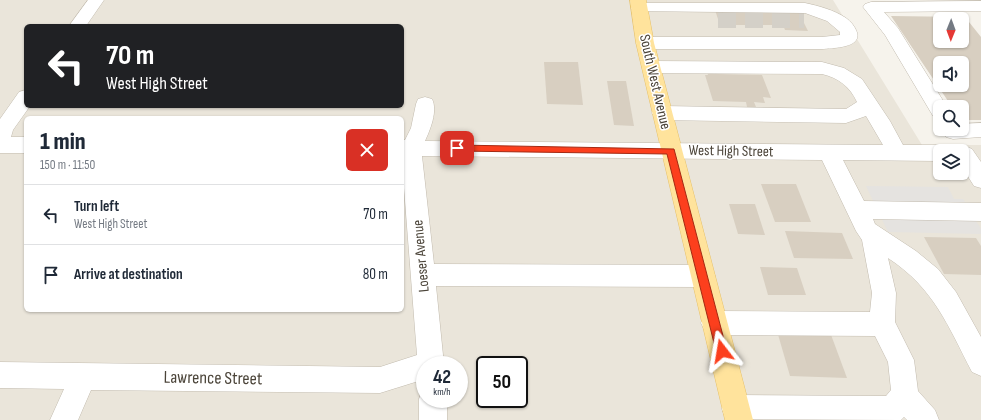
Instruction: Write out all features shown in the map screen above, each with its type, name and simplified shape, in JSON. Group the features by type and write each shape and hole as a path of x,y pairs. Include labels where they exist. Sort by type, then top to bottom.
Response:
{"main road":[{"name":"South West Avenue","path":"638,4 645,43 671,151 738,414"}],"street":[{"path":"78,24 96,0"},
{"path":"638,4 718,19"},
{"path":"933,100 892,32 871,7 981,6"},
{"path":"645,43 822,43 839,42 849,38 848,29 835,19 820,11 805,8 685,13"},
{"path":"685,13 694,43"},
{"path":"804,19 835,19"},
{"path":"651,67 822,68 838,71 858,84 866,104 883,126 897,153"},
{"path":"0,138 4,128 24,100"},
{"path":"407,148 421,128 425,104"},
{"path":"662,113 846,116 863,110 866,104"},
{"path":"969,131 981,130"},
{"path":"0,145 24,145"},
{"name":"West High Street","path":"407,148 933,153"},
{"name":"Loeser Avenue","path":"407,148 423,275 428,356"},
{"path":"829,152 867,231 908,258 930,277 947,300 981,363"},
{"path":"969,154 981,180"},
{"path":"857,210 981,212"},
{"path":"872,234 884,293 882,324 901,360 905,395 898,403"},
{"path":"423,275 703,276"},
{"path":"714,323 882,324"},
{"name":"Lawrence Street","path":"0,375 380,380 416,369"},
{"path":"64,420 83,377"},
{"path":"738,414 898,403 926,420"},
{"path":"433,408 433,420"}],"shaded area":[{"path":"0,0 833,0 922,145 933,145 933,180 969,180 969,145 981,145 981,420 0,420"},
{"path":"866,186 948,187 954,199 963,199 981,229 981,234 888,232"}],"building":[{"path":"715,10 798,11 808,31 785,30 783,25 720,25"},
{"path":"891,16 933,17 933,48 969,48 969,22 981,37 981,120 969,120 969,100 947,100 942,92 969,92 969,56 933,56 933,79"},
{"path":"544,62 578,62 583,105 547,104"},
{"path":"707,72 717,72 718,74 762,75 771,98 763,97 765,103 754,102 756,107 747,107 746,102 713,101 705,75 708,75"},
{"path":"607,81 626,81 634,126 614,125"},
{"path":"761,184 796,184 811,222 775,222"},
{"path":"729,204 755,204 765,235 738,234"},
{"path":"785,231 842,233 853,259 794,258"},
{"path":"924,237 976,238 981,246 981,275 944,274"},
{"path":"760,267 797,268 806,295 768,295"},
{"path":"777,331 830,332 847,378 790,376"}],"tunnel":[{"path":"718,19 804,19"}],"route":[{"path":"457,148 671,151 722,351"}]}
